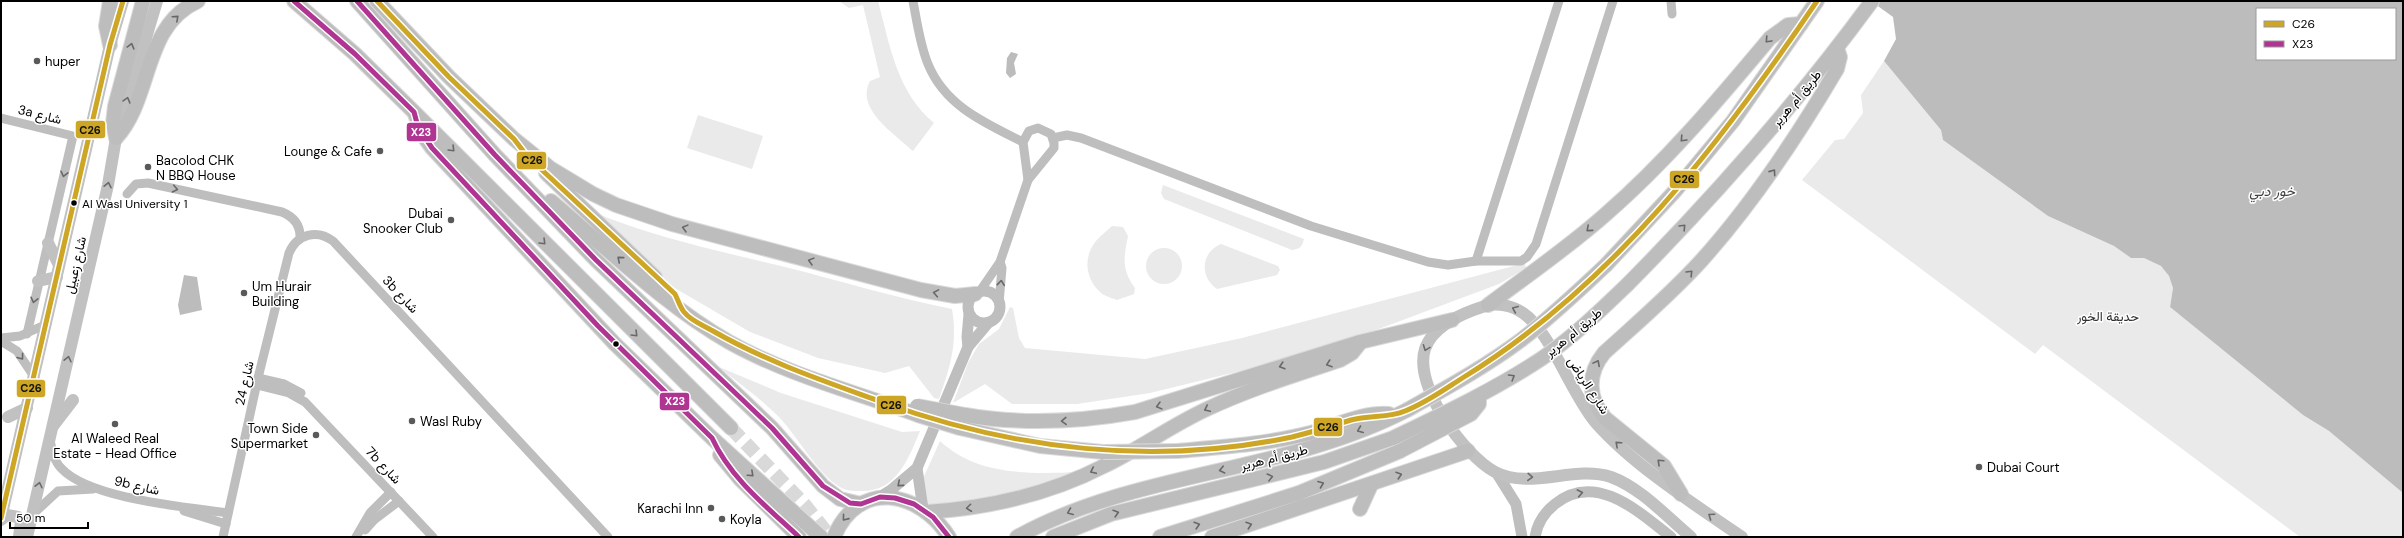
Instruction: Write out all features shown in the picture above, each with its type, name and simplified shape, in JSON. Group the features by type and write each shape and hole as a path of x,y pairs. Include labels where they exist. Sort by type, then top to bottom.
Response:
{"main road":[{"path":"110,1 106,26 110,45"},
{"name":"شارع زعبيل","path":"1,519 35,378 59,265 110,45 123,1"},
{"path":"116,138 112,123 114,110 143,1"},
{"name":"شارع زعبيل","path":"27,537 108,185 116,138 157,1"},
{"path":"116,138 132,116 159,40 170,22 190,5 198,1"},
{"path":"294,1 355,54 731,428"},
{"path":"357,1 495,155 596,260 772,428 823,486 840,499 861,504"},
{"path":"377,1 450,77 514,139 528,156 675,294 682,311"},
{"name":"طريق أم هرير","path":"1017,537 1044,523 1103,500 1138,489 1289,454 1346,435 1401,412 1472,373 1521,340 1566,303 1606,265 1704,157 1733,121 1817,1"},
{"name":"طريق أم هرير","path":"1053,537 1111,514 1324,462 1392,438 1479,397 1541,358 1565,340 1627,285 1714,195 1837,48 1872,1"},
{"path":"1488,305 1554,258 1606,214 1672,151 1770,38 1788,25 1801,24"},
{"path":"1681,494 1664,466 1605,418 1598,409 1593,399 1592,376 1596,365 1604,353 1700,262 1757,195 1792,143 1837,69 1840,57 1837,48"},
{"path":"414,112 418,127 432,148 598,326 712,438 821,537"},
{"path":"514,139 571,182 616,205 642,215 921,290 955,296 978,292"},
{"path":"495,155 682,311 729,341 755,355 782,367 867,397 963,422 1040,446 1103,452 1177,451 1257,443 1310,433 1372,415 1401,412"},
{"path":"48,243 59,265"},
{"path":"38,281 57,277"},
{"name":"شارع الرياض","path":"1691,537 1652,504 1624,484 1597,474 1583,473 1532,478 1496,472 1468,451 1443,417 1424,373 1423,361 1425,349 1431,338 1452,320 1488,305 1512,308 1524,313 1538,327 1572,389 1596,423 1624,449 1681,494 1742,537"},
{"path":"963,422 988,419 1042,422 1103,418 1136,412 1360,342 1452,320"},
{"path":"925,511 978,507 1011,501 1075,480 1107,465 1206,409 1340,360 1352,354 1360,342"},
{"path":"1160,537 1299,493 1400,451 1471,414 1479,404 1479,397"},
{"path":"50,432 73,400"},
{"path":"8,417 27,408"},
{"path":"712,438 717,452 740,479 799,537"},
{"path":"1212,537 1371,485 1468,451"},
{"path":"1360,509 1371,485"},
{"path":"834,537 844,519 861,504 880,497 905,500 925,511 949,537"},
{"path":"1,519 7,515 18,517 21,521 19,537"}],"street":[{"path":"913,1 927,63 945,92 966,112 1023,142"},
{"path":"1476,261 1559,1"},
{"path":"1053,138 1067,135 1081,138 1311,226 1428,262 1448,265 1476,261 1521,261 1532,251 1613,1"},
{"path":"1671,1 1672,14"},
{"name":"3a شارع","path":"1,118 73,136 48,243"},
{"path":"968,347 967,337 970,314 969,300 978,292 1000,262 1028,180 1054,148 1053,138 1047,131 1038,128 1029,131 1023,142 1028,180"},
{"path":"127,194 136,184 148,183 282,212 295,220 298,226 300,239"},
{"name":"3b شارع","path":"300,239 313,234 320,234 334,241 608,537"},
{"name":"شارع 24","path":"223,537 289,253 300,239"},
{"path":"27,334 48,243"},
{"path":"880,497 892,490 917,468 968,347 989,322 998,314 1002,268 1000,262"},
{"path":"978,292 992,293 1000,303"},
{"path":"970,314 978,322 989,322"},
{"path":"1,338 27,334 47,324"},
{"path":"1,341 17,352 35,378"},
{"name":"7b شارع","path":"258,382 294,395 315,411 433,537"},
{"name":"9b شارع","path":"50,432 56,460 60,467 72,477 95,489 173,506 228,513"},
{"path":"917,468 925,511"},
{"path":"1496,472 1504,482 1516,504 1522,537"},
{"name":"9b شارع","path":"32,516 58,491 95,489"},
{"path":"1535,537 1541,519 1551,507 1562,498 1590,491 1604,493 1618,498 1671,537"},
{"path":"356,537 370,513 391,492"},
{"path":"361,537 374,520 399,501"},
{"name":"9b شارع","path":"173,506 226,524"}],"green space":[{"path":"839,1 878,1 891,51 903,83 921,111 934,123 913,151 879,120 872,111 868,101 867,91 870,81 880,77 863,5 849,8"},
{"name":"حديقة الخور","path":"1884,61 1941,130 1943,140 2048,216 2114,246 2131,258 2144,258 2161,266 2169,276 2173,288 2170,307 2303,415 2329,431 2403,493 2403,537 2300,537 2043,345 2035,354 1802,180 1835,140 1844,139 1863,113 1861,95"},
{"path":"698,115 763,136 752,169 687,148"},
{"path":"1163,185 1304,239 1303,244 1301,247 1292,250 1164,199 1161,193"},
{"path":"593,212 664,237 910,300 952,309 954,333 952,355 939,399 934,398 909,366 885,373 818,358 750,332 661,280 640,262"},
{"path":"1112,226 1123,227 1128,236 1125,250 1125,263 1127,275 1135,288 1134,294 1117,300 1100,292 1091,280 1088,267 1089,254 1092,247"},
{"path":"1221,244 1278,266 1280,270 1277,275 1217,289 1207,278 1205,265 1209,253"},
{"path":"1167,248 1177,253 1181,259 1181,273 1177,279 1171,283 1161,284 1151,279 1147,273 1146,263 1151,253 1157,249"},
{"path":"1525,263 1526,268 1499,284 1376,330 1273,363 1150,393 1077,404 1012,404 985,384 953,403 968,363 979,344 999,329 1010,307 1013,308 1019,338 1025,348 1145,359 1242,338"},
{"path":"719,367 781,393 902,432 920,431 911,453 892,480 873,490 855,491 844,489 832,482 824,474 785,424 771,409"},
{"path":"940,441 971,461 988,467 1042,473 1079,472 1014,498 942,509 927,504 921,483"}],"water":[{"name":"خور دبي","path":"1871,1 2403,1 2403,493 2329,431 2303,415 2170,307 2173,288 2169,276 2161,266 2144,258 2131,258 2114,246 2048,216 1943,140 1941,130 1884,61 1896,39 1893,17"},
{"path":"1011,52 1018,54 1014,63 1016,74 1010,78 1006,73 1007,58"},
{"path":"184,275 197,277 202,310 180,315 178,305"}],"tunnel":[{"path":"731,428 804,504 830,537"}],"transit line":[{"name":"C26","path":"1,518 110,45 123,1"},
{"name":"X23","path":"294,1 355,54 414,112 418,127 432,148 598,326 712,438 729,467 739,479 762,503 799,537"},
{"name":"X23","path":"357,1 495,155 596,260 772,428 823,486 850,503 861,504 880,497 895,498 914,504 933,517 949,537"},
{"name":"C26","path":"377,1 449,77 514,139 527,156 675,294 684,312 697,323 775,362 882,402 932,418 982,432 1033,442 1085,448 1136,451 1188,451 1240,446 1292,437 1358,418 1392,415 1420,404 1464,377 1518,341 1568,300 1615,255 1660,208 1742,107 1817,1"}],"place":[{"name":"huper","path":"37,61"},
{"name":"Lounge & Cafe","path":"380,151"},
{"name":"Bacolod CHK N BBQ House","path":"148,167"},
{"name":"Al Wasl University 1","path":"74,203"},
{"name":"Dubai Snooker Club","path":"451,220"},
{"name":"Um Hurair Building","path":"244,293"},
{"name":"Wasl Ruby","path":"412,421"},
{"name":"Al Waleed Real Estate - Head Office","path":"115,424"},
{"name":"Town Side Supermarket","path":"316,435"},
{"name":"Dubai Court","path":"1979,467"},
{"name":"Karachi Inn","path":"711,508"},
{"name":"Koyla","path":"722,519"}]}
